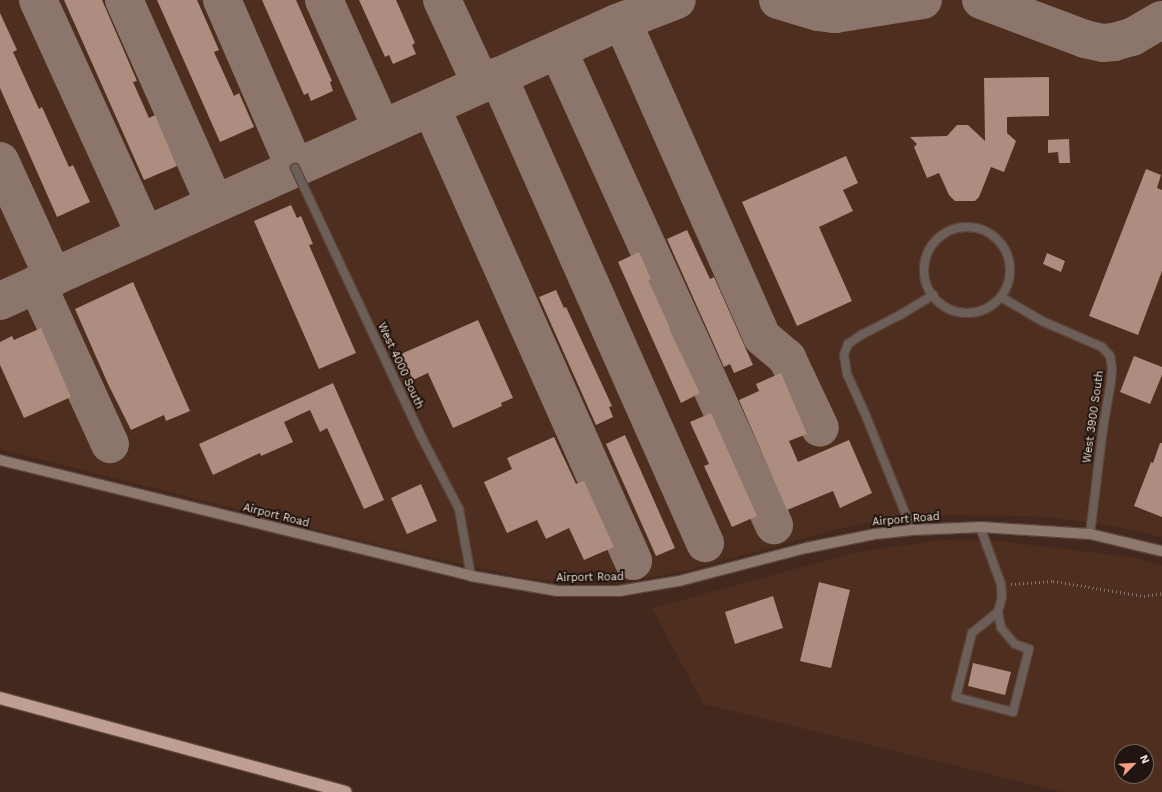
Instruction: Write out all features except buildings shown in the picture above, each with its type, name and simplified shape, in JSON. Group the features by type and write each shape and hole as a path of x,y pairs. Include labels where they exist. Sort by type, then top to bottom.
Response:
{"highway":[{"path":"0,698 345,792"}],"street":[{"name":"Airport Road","path":"0,460 471,576 558,591 619,591 679,581 806,548 875,534 912,530 980,527 1090,534 1162,551"}],"lane":[{"name":"West 4000 South","path":"295,168 421,436 459,509 471,576"},
{"path":"964,227 977,228 989,232 999,241 1006,252 1010,263 1010,275 1007,287 1001,297 985,308 966,313 948,308 933,295 927,285 925,260 930,247 940,236 951,230 964,227"},
{"path":"912,530 866,416 847,374 844,355 848,344 858,337 900,315 933,295"},
{"name":"West 3900 South","path":"1001,297 1042,321 1102,347 1110,356 1112,381 1103,428 1090,534"},
{"path":"980,527 1001,584 1002,597 998,612 1001,628 1015,644 1029,649 1013,712 956,698 972,633 998,612"}],"path":[{"path":"1001,584 1024,584 1053,581 1144,596 1162,593"}],"shaded area":[{"path":"0,0 1162,0 1162,537 1128,529 1064,519 1024,516 948,515 877,521 839,529 689,570 656,577 608,582 550,581 525,578 394,549 0,449"},
{"path":"941,540 1001,541 1137,558 1162,566 1162,792 1062,792 703,704 652,608 857,552"}],"taxiway":[{"path":"38,0 145,235"},
{"path":"124,0 215,204"},
{"path":"222,0 295,168"},
{"path":"324,0 382,129"},
{"path":"442,0 481,84"},
{"path":"0,301 617,23 677,0"},
{"path":"778,0 818,12 835,14 923,0"},
{"path":"981,0 1085,39 1103,43 1114,42 1132,37 1162,20"},
{"path":"623,23 762,337 787,358 820,428"},
{"path":"558,50 774,525"},
{"path":"498,76 705,543"},
{"path":"431,107 633,561"},
{"path":"0,161 53,277"},
{"path":"37,284 110,444"}]}
